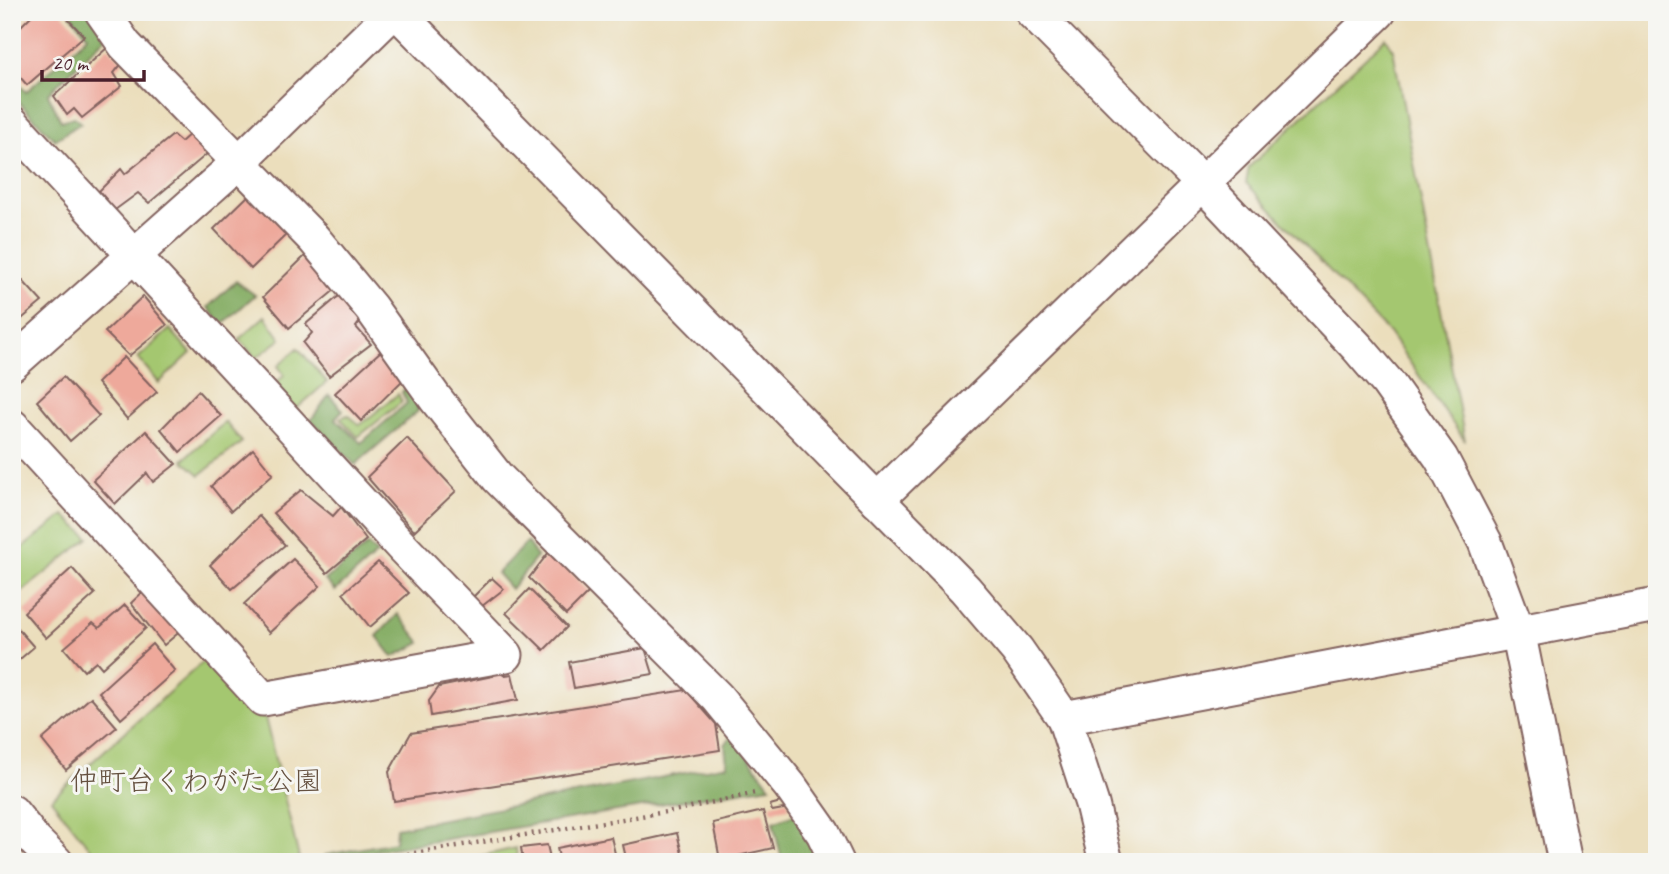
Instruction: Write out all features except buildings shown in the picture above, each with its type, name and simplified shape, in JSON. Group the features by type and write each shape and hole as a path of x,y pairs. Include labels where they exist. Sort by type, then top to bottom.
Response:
{"street":[{"path":"102,12 125,45 314,240 363,299 435,398 498,478 717,698 790,786 823,833 837,862"},
{"path":"12,364 238,163 395,12 965,589 1017,650 1064,718 1092,804 1107,862"},
{"path":"1032,12 1202,183 1357,347 1415,419 1441,458 1489,553 1518,631 1565,862"},
{"path":"877,500 1379,12"},
{"path":"12,123 404,549 506,655 262,699 12,426"},
{"path":"1064,718 1657,605"},
{"path":"12,812 34,849"}],"path":[{"path":"359,862 678,810 790,786"}],"green space":[{"path":"75,12 88,12 106,37 48,94 61,121 74,117 81,123 55,140 12,95 12,75 26,92 88,36 71,15"},
{"path":"1386,38 1393,49 1465,441 1389,333 1246,183 1249,167"},
{"path":"236,281 255,295 222,325 208,307"},
{"path":"265,316 281,339 256,358 239,339"},
{"path":"170,329 191,353 159,383 138,358"},
{"path":"298,348 327,382 295,410 275,385 284,375 278,366"},
{"path":"407,387 417,396 418,411 355,465 311,420 329,395 343,410 335,418 361,443 407,403 402,392"},
{"path":"398,394 402,402 358,437 340,418 348,415 360,425"},
{"path":"225,422 242,442 200,475 183,460"},
{"path":"64,515 89,538 12,600 12,556"},
{"path":"527,542 537,557 511,589 497,573"},
{"path":"368,545 377,554 335,591 325,580"},
{"path":"398,614 421,643 393,657 377,636"},
{"name":"仲町台くわがた公園","path":"208,657 263,709 300,862 101,862 51,799"},
{"path":"732,735 770,786 325,859 325,855 395,842 396,828 727,765 725,745"},
{"path":"794,814 823,857 804,862 778,862 782,860 773,822"},
{"path":"516,848 517,856 493,862 473,862 472,858"}]}
